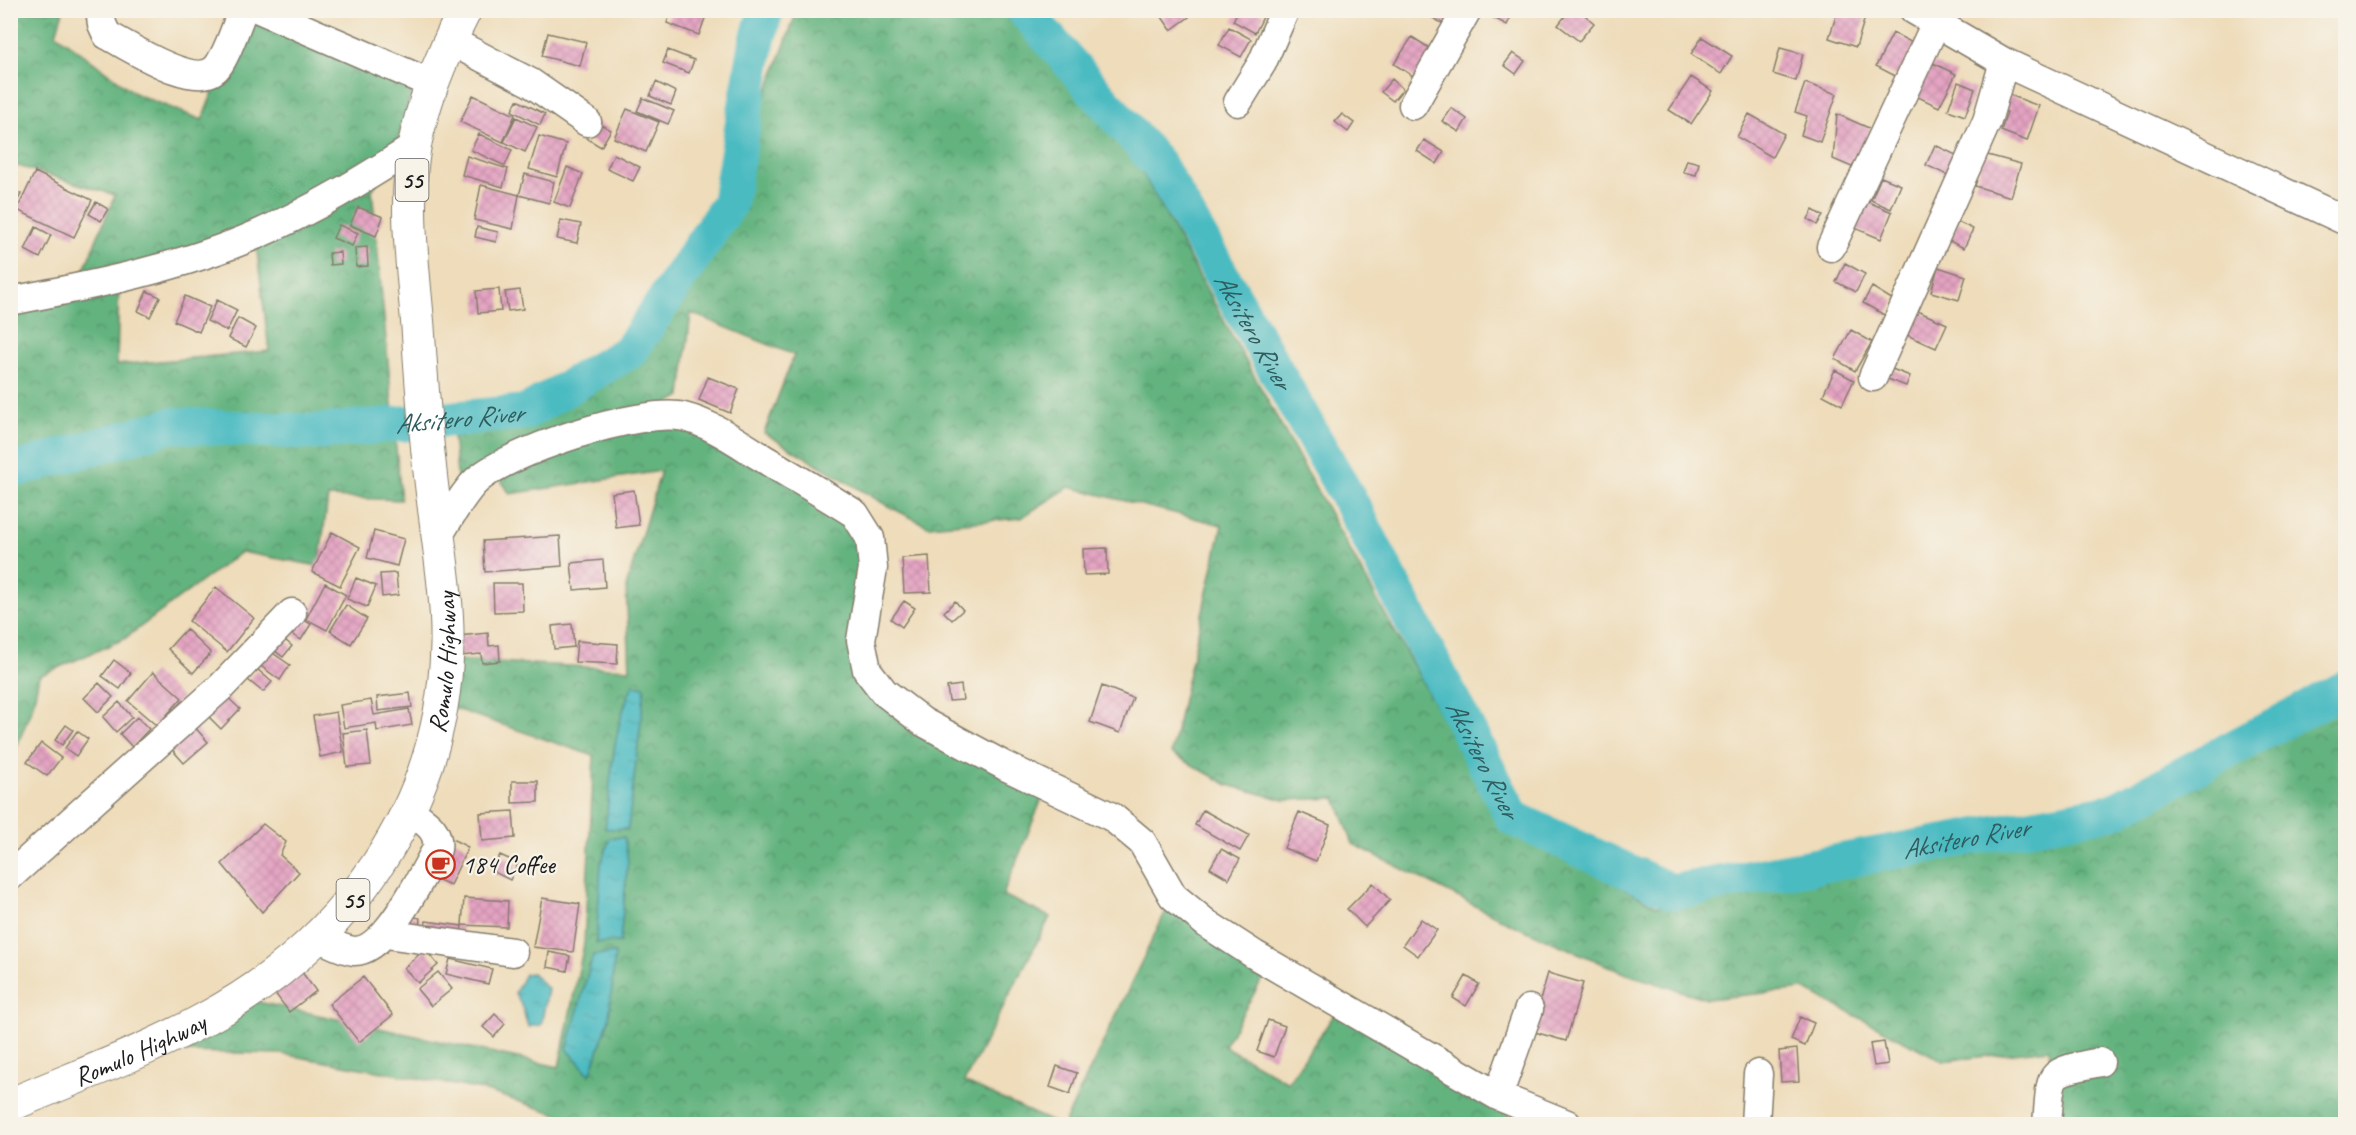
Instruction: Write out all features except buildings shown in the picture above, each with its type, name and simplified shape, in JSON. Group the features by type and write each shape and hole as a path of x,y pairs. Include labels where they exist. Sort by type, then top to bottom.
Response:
{"highway":[{"name":"Romulo Highway","path":"10,1105 203,1020 277,973 319,938 350,904 380,864 408,810 429,755 444,695 447,643 411,239 414,147 432,84 449,40 465,10"}],"street":[{"path":"100,10 102,24 107,35 180,72 194,75 207,73 217,68 243,10"},
{"path":"261,10 432,84"},
{"path":"1238,102 1262,63 1285,10"},
{"path":"1413,105 1467,10"},
{"path":"1831,246 1925,18 2004,62 2346,221"},
{"path":"449,40 531,83 587,122"},
{"path":"1873,377 1988,121 2004,62"},
{"path":"10,301 161,268 255,235 345,191 414,147"},
{"path":"437,527 474,483 493,468 537,449 610,423 643,418 683,417 721,433 855,514 867,533 870,538 873,568 861,640 867,670 884,692 923,722 1005,766 1112,817 1142,842 1173,896 1207,924 1271,964 1498,1095 1566,1125"},
{"path":"10,876 221,687 292,613"},
{"path":"319,938 353,951 366,949 386,934 437,849 438,839 433,828 408,810"},
{"path":"386,934 513,952"},
{"path":"1498,1095 1529,1009"},
{"path":"2047,1125 2053,1077 2059,1070 2100,1062"},
{"path":"1755,1125 1758,1074"}],"green space":[{"path":"11,11 63,11 56,34 136,94 202,120 244,11 416,77 392,161 372,190 401,500 328,497 319,566 241,552 124,639 39,676 33,705 11,762 11,301 76,289 115,195 11,164","holes":["255,235 269,351 117,365 119,278"]},
{"path":"797,11 1006,11 1141,170 1500,823 1657,906 2112,827 2345,703 2345,1120 2343,1124 2059,1124 2049,1049 1943,1061 1804,989 1707,999 1627,974 1513,925 1353,844 1336,798 1284,800 1228,785 1171,753 1222,525 1069,487 1021,518 928,526 888,506 764,433 794,355 691,313 681,396 644,417 683,417 867,533 867,670 1047,786 1003,895 1050,917 964,1082 1057,1124 561,1124 560,1115 483,1090 282,1054 186,1052 189,1027 254,1001 559,1067 584,944 594,756 450,707 453,660 630,669 626,587 661,471 510,494 493,468 458,483 452,427 526,412 630,351 722,214"},
{"path":"1173,896 1271,964 1224,1046 1288,1082 1341,1005 1511,1112 1503,1124 1064,1124"}],"water":[{"path":"633,685 645,687 628,829 605,829 616,737"},
{"path":"624,837 628,860 620,942 596,943 601,863 610,838"},
{"path":"615,953 609,1019 590,1075 567,1049 593,955"},
{"path":"532,973 548,989 541,1025 528,1027 515,993 525,974"}],"waterway":[{"name":"Aksitero River","path":"10,471 172,425 314,432 526,412 630,351 729,204 757,42 766,10"},
{"name":"Aksitero River","path":"1024,10 1159,165 1351,503 1513,818 1673,892 2114,811 2346,688"}],"place":[{"name":"184 Coffee","path":"441,864"}]}
